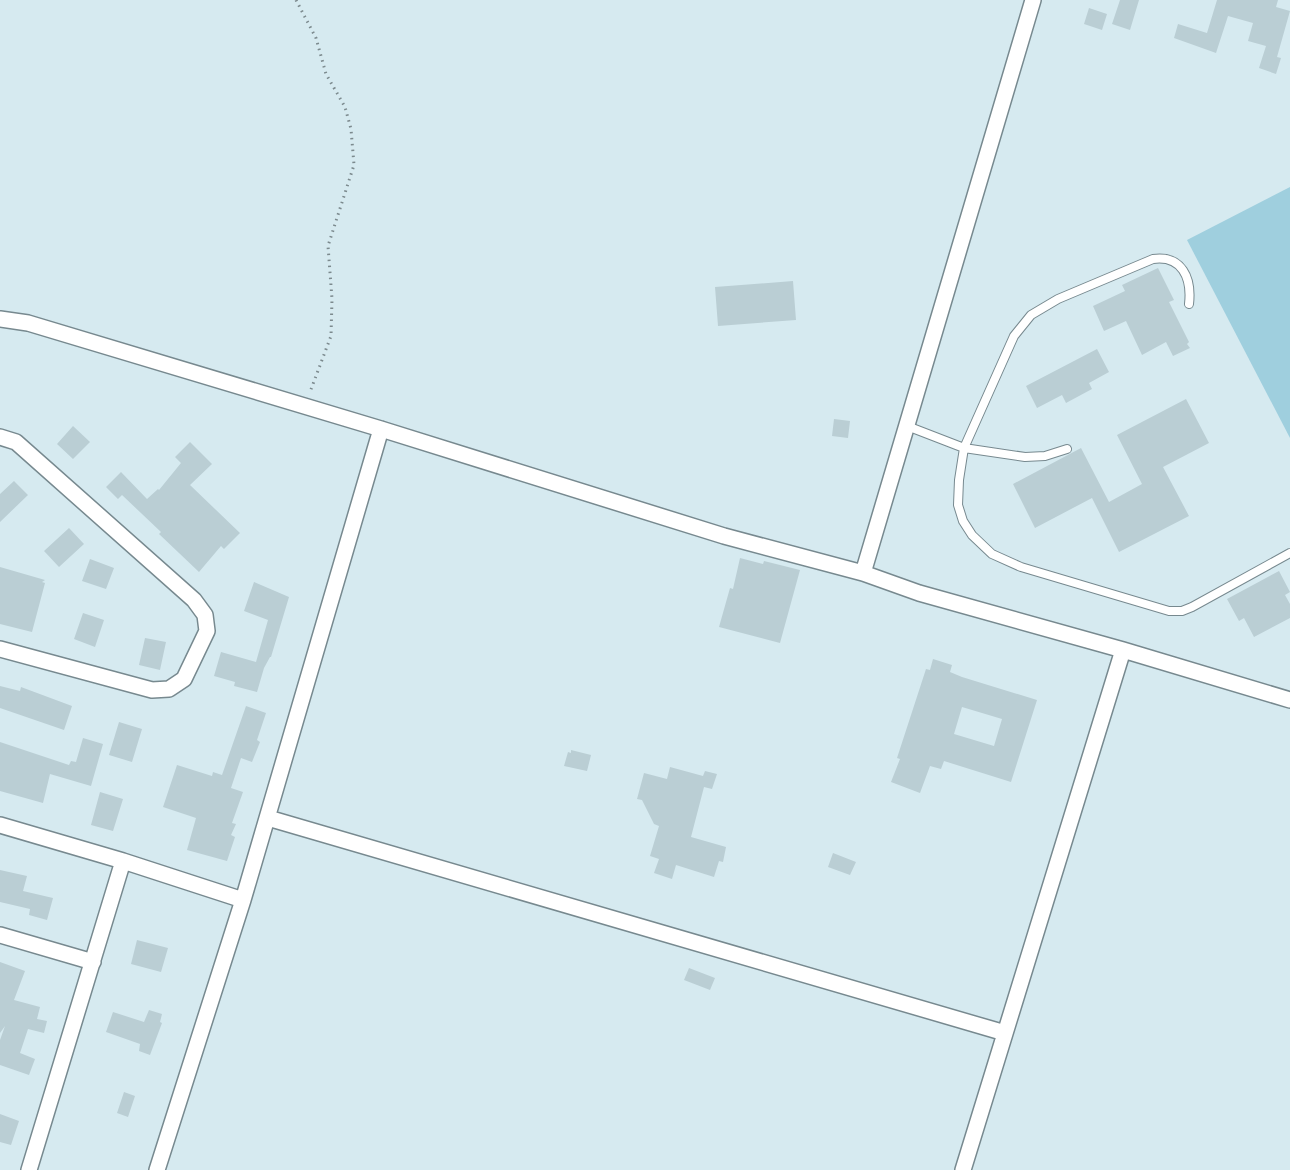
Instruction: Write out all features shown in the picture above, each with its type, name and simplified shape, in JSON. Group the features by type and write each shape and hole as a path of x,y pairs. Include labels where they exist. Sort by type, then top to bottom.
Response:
{"street":[{"path":"863,573 1033,0"},
{"path":"0,319 28,323 306,406 724,536 863,573 919,593 1290,700"},
{"path":"157,1170 268,818 381,429"},
{"path":"0,437 16,442 194,600 205,615 207,631 184,679 169,689 152,690 0,649"},
{"path":"963,1170 1123,650"},
{"path":"268,818 1005,1033"},
{"path":"0,825 123,861 243,900"},
{"path":"29,1170 123,861"},
{"path":"0,935 93,962"}],"lane":[{"path":"1190,304 1185,273 1177,263 1165,257 1153,259 1079,290 1031,315 1014,336 964,448 958,505 963,521 972,535 993,554 1021,567 1169,611 1182,611 1290,553"},
{"path":"907,426 964,448 1025,457 1045,456 1067,449"}],"path":[{"path":"296,0 316,38 326,74 345,107 351,129 354,165 328,246 332,299 331,336 306,406"}],"shaded area":[{"path":"1290,187 1290,438 1187,240"}],"building":[{"path":"1120,0 1139,0 1130,30 1112,24"},
{"path":"1217,0 1278,0 1276,7 1290,11 1277,57 1281,58 1276,74 1259,68 1266,46 1248,41 1253,23 1228,16 1216,53 1174,38 1178,24 1207,33"},
{"path":"1089,8 1107,14 1102,30 1084,24"},
{"path":"1158,268 1174,300 1169,302 1189,342 1187,344 1190,348 1173,356 1166,342 1142,355 1126,321 1104,331 1093,306 1125,291 1122,285"},
{"path":"793,281 796,320 718,326 715,287"},
{"path":"1097,349 1109,372 1089,383 1092,389 1066,403 1062,395 1037,408 1026,386"},
{"path":"1186,399 1209,443 1163,467 1189,516 1119,552 1092,498 1035,528 1013,484 1081,448 1109,502 1142,484 1117,435"},
{"path":"834,419 850,421 848,438 832,436"},
{"path":"73,426 90,442 73,459 57,444"},
{"path":"190,442 212,464 190,485 240,533 224,549 221,546 199,572 122,495 118,499 106,487 121,472 147,499 159,490 181,463 175,457"},
{"path":"14,481 28,495 0,522 0,494"},
{"path":"69,528 84,544 59,567 44,551"},
{"path":"740,558 800,570 780,643 719,627 730,588 733,589"},
{"path":"90,559 114,568 106,589 82,581"},
{"path":"0,567 45,580 42,582 45,583 32,632 0,624"},
{"path":"1279,571 1290,592 1285,595 1290,604 1290,618 1254,637 1244,618 1239,621 1227,599"},
{"path":"254,582 289,597 271,657 264,668 257,692 234,686 235,682 214,676 221,652 256,662 268,620 244,611"},
{"path":"83,613 104,620 95,647 74,639"},
{"path":"145,638 166,642 160,670 139,665"},
{"path":"933,659 952,665 950,672 962,677 1037,700 1011,782 944,761 941,769 930,766 920,793 891,782 926,669 930,670","holes":["962,707 1002,719 994,746 954,734"]},
{"path":"0,686 20,691 21,687 72,706 64,730 0,708"},
{"path":"246,706 266,713 257,740 260,742 252,762 241,758 231,788 243,792 232,823 236,824 231,835 235,837 227,861 187,850 196,818 163,807 177,765 212,776 213,772 222,775"},
{"path":"119,722 142,729 132,762 109,755"},
{"path":"83,738 103,744 91,786 50,774 43,803 0,791 0,742 69,765 71,761 76,762"},
{"path":"571,750 591,755 587,771 564,766 568,752 571,753"},
{"path":"670,767 703,776 705,771 717,774 712,789 704,787 691,837 726,847 723,862 719,861 714,877 676,865 672,879 654,873 659,859 650,856 659,826 654,824 642,800 637,799 644,773 667,779"},
{"path":"100,792 123,799 113,831 91,825"},
{"path":"833,853 856,862 850,875 828,867"},
{"path":"0,870 27,876 23,891 53,898 47,920 29,915 30,909 0,902"},
{"path":"137,940 168,948 161,972 131,964"},
{"path":"0,962 25,971 14,1000 40,1007 37,1019 47,1021 44,1033 28,1029 20,1053 35,1059 29,1075 0,1065 0,1040 5,1026 0,1033"},
{"path":"689,968 715,978 710,990 684,980"},
{"path":"149,1010 162,1014 160,1022 162,1023 150,1055 139,1051 140,1044 106,1032 113,1012 144,1022"},
{"path":"124,1092 135,1096 128,1117 117,1113"},
{"path":"0,1114 19,1121 11,1145 0,1142"}]}
